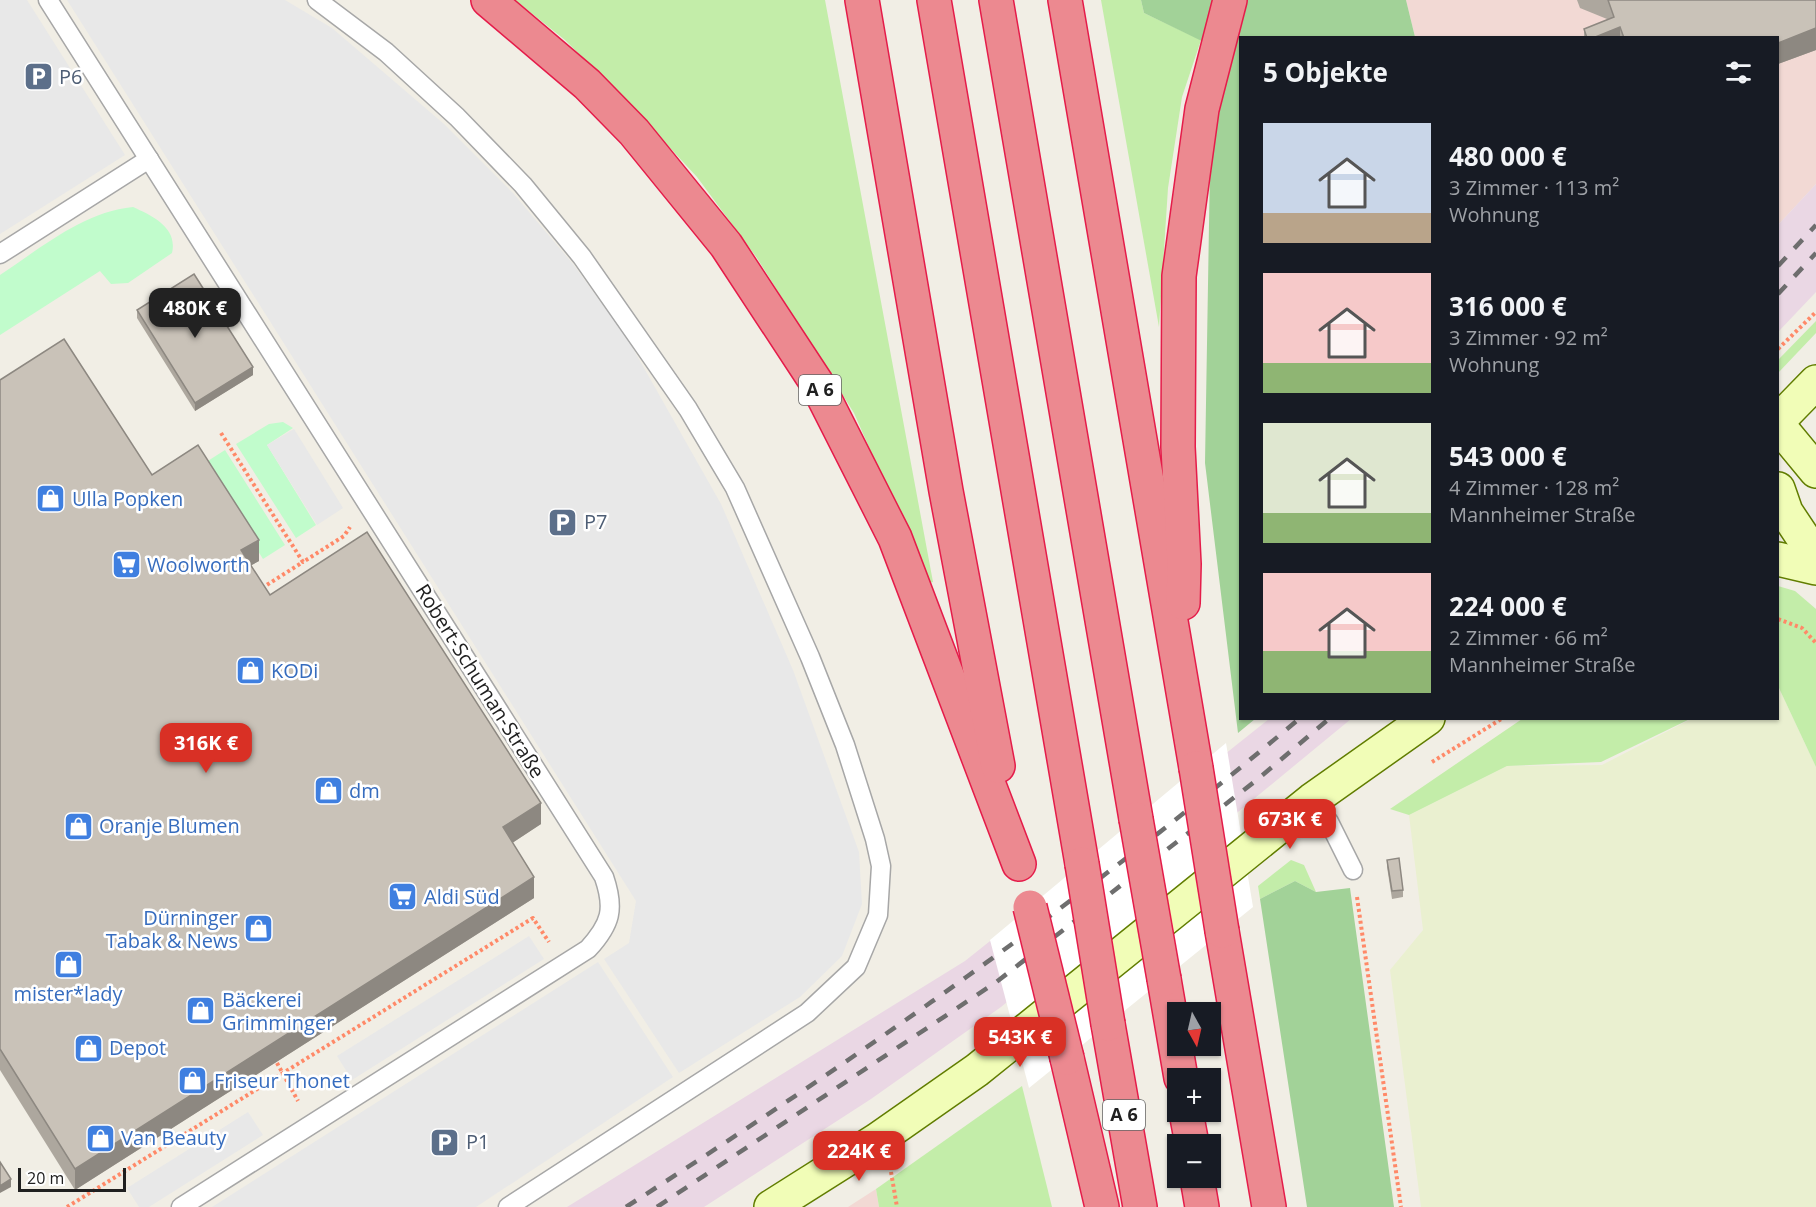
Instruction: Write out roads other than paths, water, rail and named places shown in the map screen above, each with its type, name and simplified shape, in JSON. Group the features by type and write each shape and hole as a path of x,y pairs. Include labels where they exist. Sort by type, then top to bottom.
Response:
{"highway":[{"name":"A 6","path":"488,0 587,84 634,132 726,245 816,382 894,538 1019,864"},
{"name":"A 6","path":"862,0 946,491 1019,864 1102,1207"},
{"name":"A 6","path":"934,0 1140,1207"},
{"path":"996,0 1178,1068"},
{"path":"1065,0 1269,1207"},
{"path":"1182,686 1184,564 1178,447 1179,276 1203,109 1230,0"},
{"path":"1199,1188 1202,1207"}],"main road":[{"path":"1779,422 1816,382"},
{"path":"1779,424 1816,471"},
{"path":"1779,492 1786,512 1816,557"},
{"path":"1779,559 1816,568"},
{"path":"771,1207 877,1140 977,1070 1312,800 1425,720"}],"lane":[{"name":"Robert-Schuman-Straße","path":"48,0 604,876 610,895 608,922 588,950 181,1207"},
{"path":"317,0 386,52 457,117 523,185 582,256 681,400 735,488 810,657 845,745 875,839 881,866 878,915 856,967 807,1012 508,1207"},
{"path":"0,254 149,159"},
{"path":"1312,800 1329,822 1353,870"}],"railway":[{"path":"1779,265 1816,225"},
{"path":"1779,293 1816,253"},
{"path":"626,1207 800,1093 971,974 1138,849 1298,720"},
{"path":"657,1207 995,983 1258,779 1328,720"}],"place":[{"name":"P6","path":"38,77"},
{"name":"Ulla Popken","path":"51,499"},
{"name":"P7","path":"563,522"},
{"name":"Woolworth","path":"126,565"},
{"name":"KODi","path":"250,671"},
{"name":"dm","path":"328,791"},
{"name":"Oranje Blumen","path":"78,826"},
{"name":"Aldi Süd","path":"403,897"},
{"name":"Dürninger Tabak & News","path":"259,929"},
{"name":"mister*lady","path":"68,964"},
{"name":"Bäckerei Grimminger","path":"201,1011"},
{"name":"Depot","path":"88,1048"},
{"name":"Friseur Thonet","path":"193,1081"},
{"name":"Van Beauty","path":"100,1138"},
{"name":"P1","path":"445,1142"}]}
